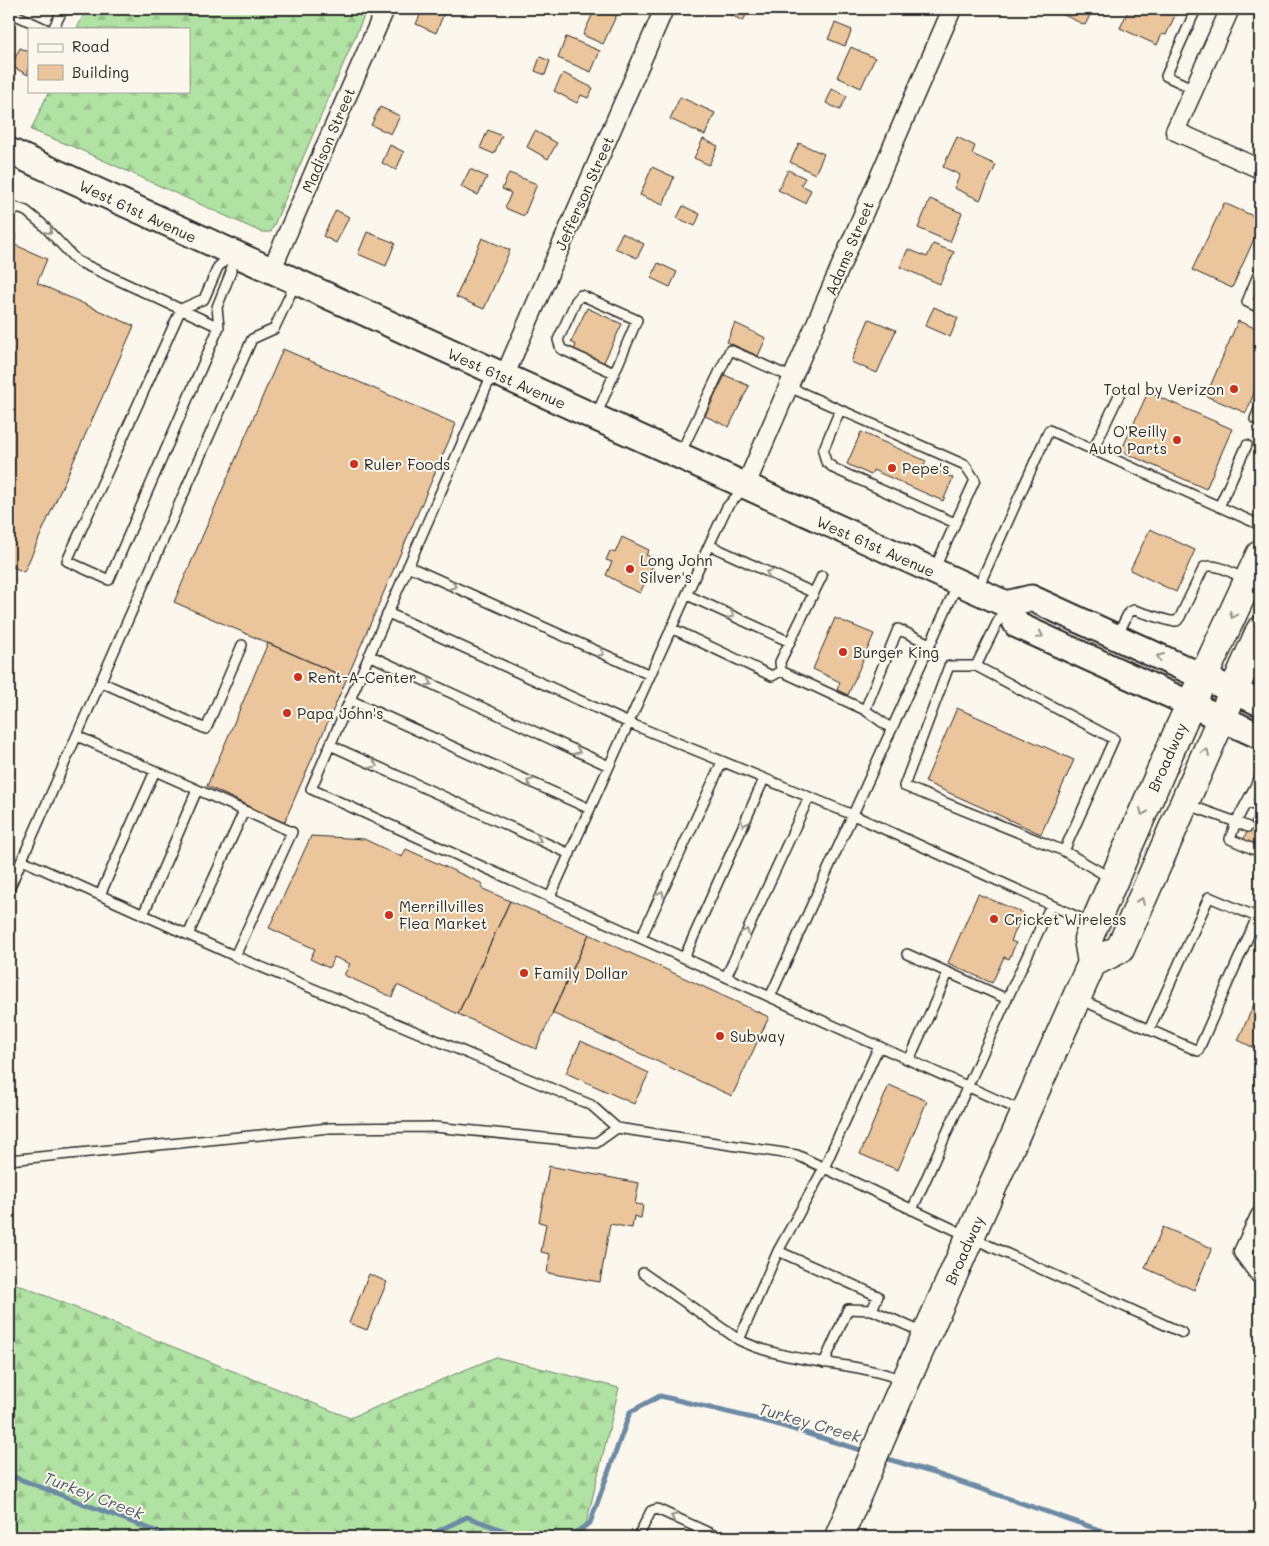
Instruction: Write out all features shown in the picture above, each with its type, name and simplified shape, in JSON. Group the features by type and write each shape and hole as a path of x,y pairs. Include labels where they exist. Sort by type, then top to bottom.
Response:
{"main road":[{"name":"West 61st Avenue","path":"9,151 232,254 1006,604"},
{"name":"Broadway","path":"839,1537 901,1392 1092,963 1088,939 1094,924 1191,704 1260,554"},
{"path":"1260,703 1031,598 1006,604 1017,625 1260,736"},
{"path":"1092,963 1120,948 1260,631"}],"street":[{"name":"Madison Street","path":"271,271 385,9"},
{"name":"Jefferson Street","path":"498,374 664,9"},
{"name":"Adams Street","path":"745,487 952,9"},
{"path":"1230,9 1175,131 1260,169"},
{"path":"1260,1216 1243,1252 1260,1275"}],"lane":[{"path":"53,28 62,9"},
{"path":"1194,89 1166,76 1196,9"},
{"path":"9,12 44,28"},
{"path":"9,205 26,211 42,224 77,262 219,327"},
{"path":"232,254 231,272 217,307 219,327 109,580 67,561 182,309 204,299 218,267 232,254"},
{"path":"1260,270 1247,302 1260,308"},
{"path":"9,888 252,339 274,329 295,282"},
{"path":"595,418 637,320 581,295 576,301 558,340 561,349 614,373"},
{"path":"679,456 730,350 840,410 966,466 975,480 933,572"},
{"path":"498,374 408,566 311,788 1025,1113"},
{"path":"1093,450 1120,393"},
{"path":"1255,419 1260,407"},
{"path":"840,410 823,451 826,462 835,469 955,523"},
{"path":"770,997 930,644 967,587 1049,430 1260,525"},
{"path":"1219,507 1246,444"},
{"path":"550,897 727,507 745,487"},
{"path":"709,545 814,593"},
{"path":"1117,637 1129,612 1134,610 1170,621 1177,621 1204,566 1210,564 1248,581"},
{"path":"408,566 650,675"},
{"path":"781,671 780,662 822,576"},
{"path":"686,595 790,642"},
{"path":"976,666 1006,604"},
{"path":"388,613 629,723 853,815 1094,924"},
{"path":"671,628 772,676 781,671"},
{"path":"865,710 898,629 930,644"},
{"path":"101,682 206,729 242,645"},
{"path":"369,655 609,766"},
{"path":"1064,851 1114,739 976,666 949,666 904,786 1064,851 1113,880"},
{"path":"781,671 865,710 892,728"},
{"path":"350,700 590,809"},
{"path":"77,736 292,832 236,956"},
{"path":"330,745 570,854"},
{"path":"640,938 722,762"},
{"path":"100,895 155,771"},
{"path":"1260,776 1236,822 1230,839 1260,852"},
{"path":"684,958 764,779"},
{"path":"143,915 197,790"},
{"path":"726,977 808,797"},
{"path":"1247,802 1258,807"},
{"path":"1184,803 1248,827"},
{"path":"188,935 244,810"},
{"path":"22,860 236,956 591,1105 617,1128 797,1154 970,1237 1184,1333"},
{"path":"1076,998 1149,1030 1198,1051 1259,918 1209,897 1149,1030"},
{"path":"912,1210 1050,905"},
{"path":"907,954 1007,999"},
{"path":"909,1060 948,972"},
{"path":"739,1340 778,1251 824,1168 879,1046"},
{"path":"9,1160 330,1128 434,1127 596,1143 617,1128"},
{"path":"778,1251 878,1296 872,1310"},
{"path":"643,1274 739,1340 753,1347 772,1353 884,1373 901,1392"},
{"path":"824,1363 848,1308 872,1310 927,1334"},
{"path":"638,1537 652,1511 656,1510 718,1537"}],"green space":[{"path":"86,9 367,9 271,232 261,232 74,147 31,130 49,92 190,92 190,28 77,28"},
{"path":"9,1281 350,1418 496,1357 619,1388 583,1537 9,1537"}],"building":[{"path":"423,9 433,9 444,13 436,33 416,24"},
{"path":"595,9 619,10 603,44 583,35"},
{"path":"721,9 749,9 743,21"},
{"path":"1065,9 1093,9 1085,25 1062,14"},
{"path":"1129,9 1178,9 1166,35 1162,34 1157,45 1120,28"},
{"path":"835,23 852,30 845,46 828,39"},
{"path":"566,37 600,51 591,72 558,58"},
{"path":"851,47 875,58 861,88 837,77"},
{"path":"20,48 28,52 28,75 11,66"},
{"path":"540,57 550,61 545,75 535,71"},
{"path":"563,73 593,88 588,98 581,95 577,103 554,91"},
{"path":"832,89 847,96 840,110 826,103"},
{"path":"680,97 715,113 705,135 670,119"},
{"path":"380,107 400,116 391,134 371,125"},
{"path":"488,130 502,136 494,154 480,148"},
{"path":"535,131 557,143 548,159 527,147"},
{"path":"957,137 975,146 972,154 996,165 980,200 954,188 960,175 943,167"},
{"path":"703,139 718,146 709,165 694,158"},
{"path":"799,143 824,154 815,174 790,162"},
{"path":"390,145 404,152 396,170 382,163"},
{"path":"652,167 674,177 663,205 640,195"},
{"path":"470,169 487,177 478,195 461,187"},
{"path":"788,170 805,178 801,185 811,190 805,203 778,190"},
{"path":"509,173 537,184 524,216 505,208 511,193 502,189"},
{"path":"930,199 962,213 950,242 918,228"},
{"path":"1224,203 1260,219 1260,226 1232,288 1192,270"},
{"path":"683,206 700,214 695,226 677,218"},
{"path":"336,210 349,217 336,243 323,236"},
{"path":"9,232 17,235 13,244 47,259 37,283 134,326 24,572 9,565"},
{"path":"367,232 395,243 386,266 358,254"},
{"path":"622,233 644,244 637,258 615,248"},
{"path":"482,238 510,250 484,309 456,297"},
{"path":"933,244 954,252 940,284 900,267 908,249 927,257"},
{"path":"658,263 677,272 670,287 651,278"},
{"path":"934,307 958,318 950,337 925,326"},
{"path":"587,308 622,324 603,364 574,350 576,345 571,342"},
{"path":"869,319 896,330 877,373 851,362"},
{"path":"1238,321 1260,330 1260,378 1246,413 1206,396"},
{"path":"735,323 766,338 758,356 727,342"},
{"path":"283,349 456,424 347,678 174,602"},
{"path":"725,375 749,386 729,427 705,416"},
{"name":"O'Reilly Auto Parts","path":"1148,392 1232,429 1206,489 1121,451"},
{"name":"Pepe's","path":"861,432 926,461 924,465 953,478 943,501 873,470 871,475 847,464"},
{"path":"1150,529 1195,550 1176,592 1130,570"},
{"name":"Long John Silver's","path":"622,537 649,550 646,555 656,559 640,593 606,575 612,562 606,560 610,551 615,553"},
{"name":"Burger King","path":"835,618 874,634 848,695 837,690 840,682 813,669"},
{"path":"268,643 347,678 284,823 207,786"},
{"path":"957,708 1074,760 1041,834 925,782"},
{"path":"1260,803 1260,854 1241,845"},
{"name":"Merrillvilles Flea Market","path":"311,836 364,839 402,857 406,849 483,884 481,888 510,901 458,1014 397,985 392,997 344,975 350,964 334,957 329,968 310,959 315,949 269,928"},
{"path":"978,894 1023,913 1011,941 1016,943 1009,959 1004,957 992,983 948,963"},
{"name":"Family Dollar","path":"510,901 589,934 536,1049 458,1014"},
{"path":"589,934 769,1017 732,1096 552,1013"},
{"path":"1260,991 1260,1051 1238,1040"},
{"path":"581,1041 649,1073 634,1104 566,1073"},
{"path":"889,1085 927,1101 898,1170 860,1154"},
{"path":"549,1166 639,1183 635,1204 643,1205 641,1218 634,1216 632,1228 610,1224 600,1282 547,1273 550,1254 541,1252 546,1224 539,1222"},
{"path":"1163,1227 1212,1248 1194,1290 1145,1268"},
{"path":"369,1274 387,1282 367,1330 349,1323"}],"waterway":[{"name":"Turkey Creek","path":"568,1537 590,1523 630,1412 660,1396 773,1423 867,1452"},
{"name":"Turkey Creek","path":"882,1457 1120,1537"},
{"name":"Turkey Creek","path":"9,1475 171,1537"},
{"name":"Turkey Creek","path":"429,1537 467,1517 521,1537"}],"place":[{"name":"Total by Verizon","path":"1234,389"},
{"name":"O'Reilly Auto Parts","path":"1177,440"},
{"name":"Ruler Foods","path":"354,464"},
{"name":"Pepe's","path":"892,468"},
{"name":"Long John Silver's","path":"630,569"},
{"name":"Burger King","path":"843,652"},
{"name":"Rent-A-Center","path":"298,677"},
{"name":"Papa John's","path":"287,713"},
{"name":"Merrillvilles Flea Market","path":"389,915"},
{"name":"Cricket Wireless","path":"994,919"},
{"name":"Family Dollar","path":"524,973"},
{"name":"Subway","path":"720,1036"}]}
